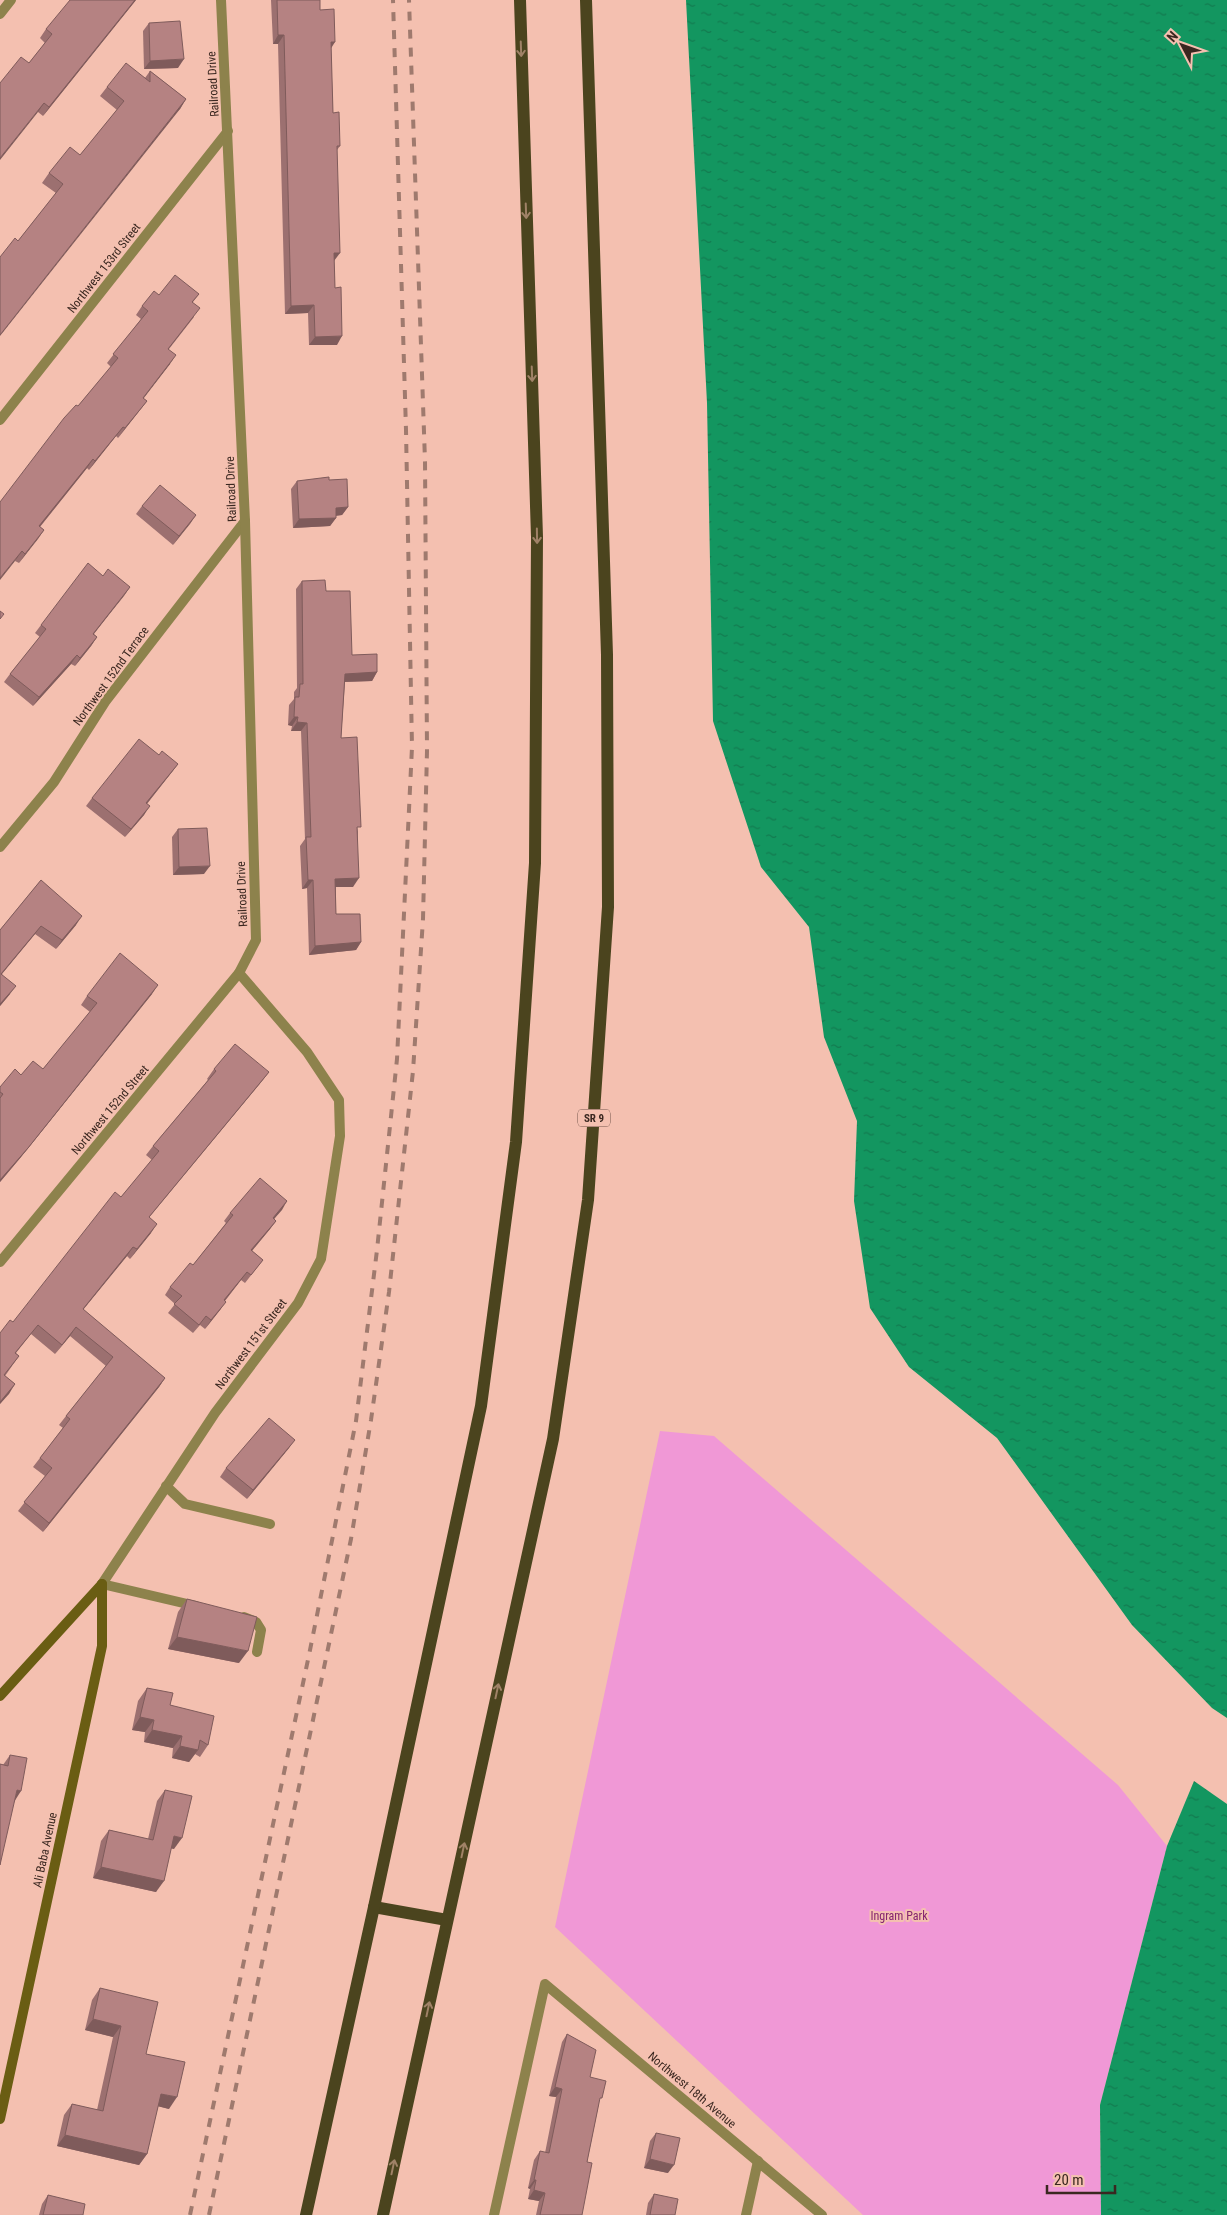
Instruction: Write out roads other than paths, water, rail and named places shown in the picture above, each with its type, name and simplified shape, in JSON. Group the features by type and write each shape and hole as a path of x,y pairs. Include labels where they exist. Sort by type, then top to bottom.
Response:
{"main road":[{"path":"306,2215 481,1406 516,1142 535,863 537,537 520,0"},
{"name":"SR 9","path":"383,2215 553,1439 589,1190 608,898 607,655 586,0"},
{"path":"374,1907 447,1920"}],"street":[{"path":"0,14 11,0"},
{"name":"Railroad Drive","path":"222,0 245,521 256,940 239,973"},
{"name":"Northwest 153rd Street","path":"0,420 228,131"},
{"name":"Northwest 152nd Terrace","path":"0,847 54,782 105,702 245,521"},
{"name":"Northwest 152nd Street","path":"0,1262 239,973"},
{"name":"Northwest 151st Street","path":"2,1690 102,1584 215,1413 298,1303 321,1258 340,1136 339,1100 307,1052 239,973"},
{"path":"166,1486 185,1504 270,1524"},
{"path":"102,1584 207,1608"},
{"name":"Ali Baba Avenue","path":"0,2119 102,1646 102,1584"},
{"path":"236,1615 256,1622 261,1630 257,1652"},
{"name":"Northwest 18th Avenue","path":"494,2215 545,1984 822,2215"},
{"path":"746,2215 758,2161"}],"water":[{"path":"686,0 1227,0 1227,1718 1212,1708 1132,1625 997,1438 909,1367 870,1308 854,1201 857,1121 824,1037 809,927 761,867 713,721 707,403"},
{"path":"1194,1781 1227,1804 1227,2215 1101,2215 1100,2105 1167,1846"}],"railway":[{"path":"190,2215 309,1655 356,1421 377,1250 397,1059 412,747 406,430 393,0"},
{"path":"209,2215 351,1539 371,1420 389,1292 413,1071 423,919 427,751 425,461 409,0"}],"park label":[{"name":"Ingram Park","path":"899,1916"}]}
